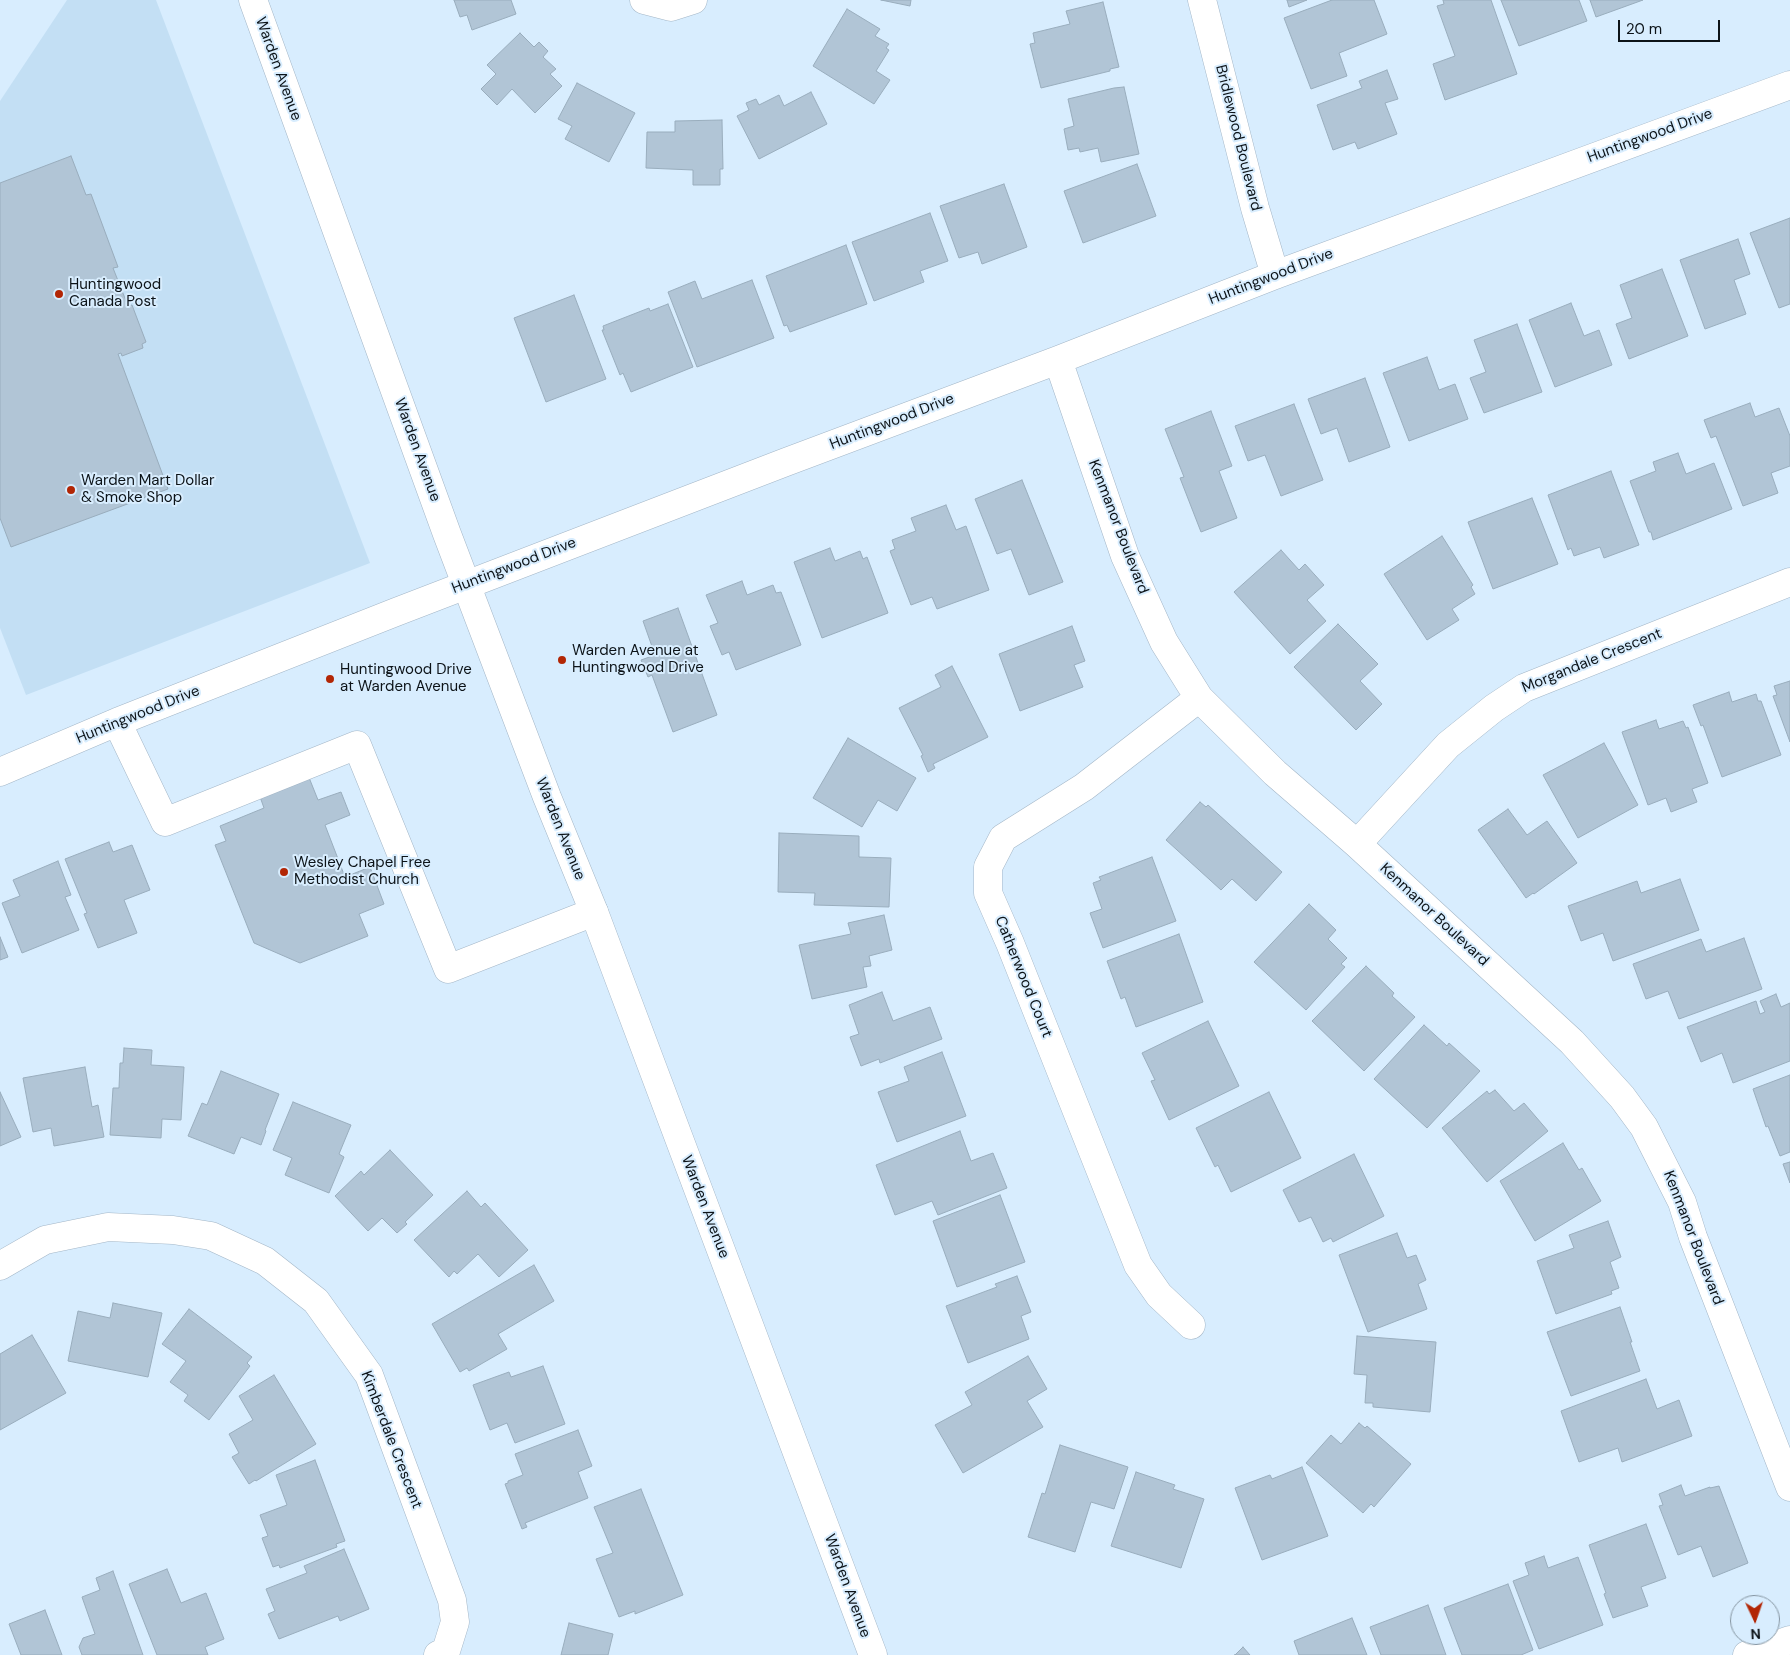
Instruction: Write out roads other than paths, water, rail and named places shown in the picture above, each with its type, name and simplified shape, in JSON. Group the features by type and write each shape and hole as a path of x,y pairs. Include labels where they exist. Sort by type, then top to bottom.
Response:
{"street":[{"name":"Warden Avenue","path":"253,0 467,585 547,797 594,912 873,1655"},
{"path":"644,0 671,7 692,0"},
{"name":"Bridlewood Boulevard","path":"1202,0 1275,275"},
{"name":"Huntingwood Drive","path":"0,772 117,722 786,462 1058,360 1275,275 1790,85"},
{"name":"Kenmanor Boulevard","path":"1058,360 1125,556 1164,642 1199,698 1275,773 1357,844 1572,1042 1622,1096 1644,1127 1682,1202 1693,1238 1790,1487"},
{"name":"Morgandale Crescent","path":"1357,844 1448,746 1494,708 1524,688 1790,582"},
{"name":"Catherwood Court","path":"1191,1325 1159,1295 1138,1265 1010,943 988,893 988,867 1003,838 1084,787 1199,698"},
{"path":"117,722 165,822 356,745 448,969 594,912"},
{"name":"Kimberdale Crescent","path":"0,1266 45,1240 108,1228 173,1230 211,1236 265,1261 316,1300 369,1376 452,1600 455,1622 446,1651 438,1655"},
{"path":"1747,1655 1790,1640"}],"place":[{"name":"Huntingwood Canada Post","path":"59,294"},
{"name":"Warden Mart Dollar & Smoke Shop","path":"71,490"},
{"name":"Warden Avenue at Huntingwood Drive","path":"562,660"},
{"name":"Huntingwood Drive at Warden Avenue","path":"330,679"},
{"name":"Wesley Chapel Free Methodist Church","path":"284,872"}]}
